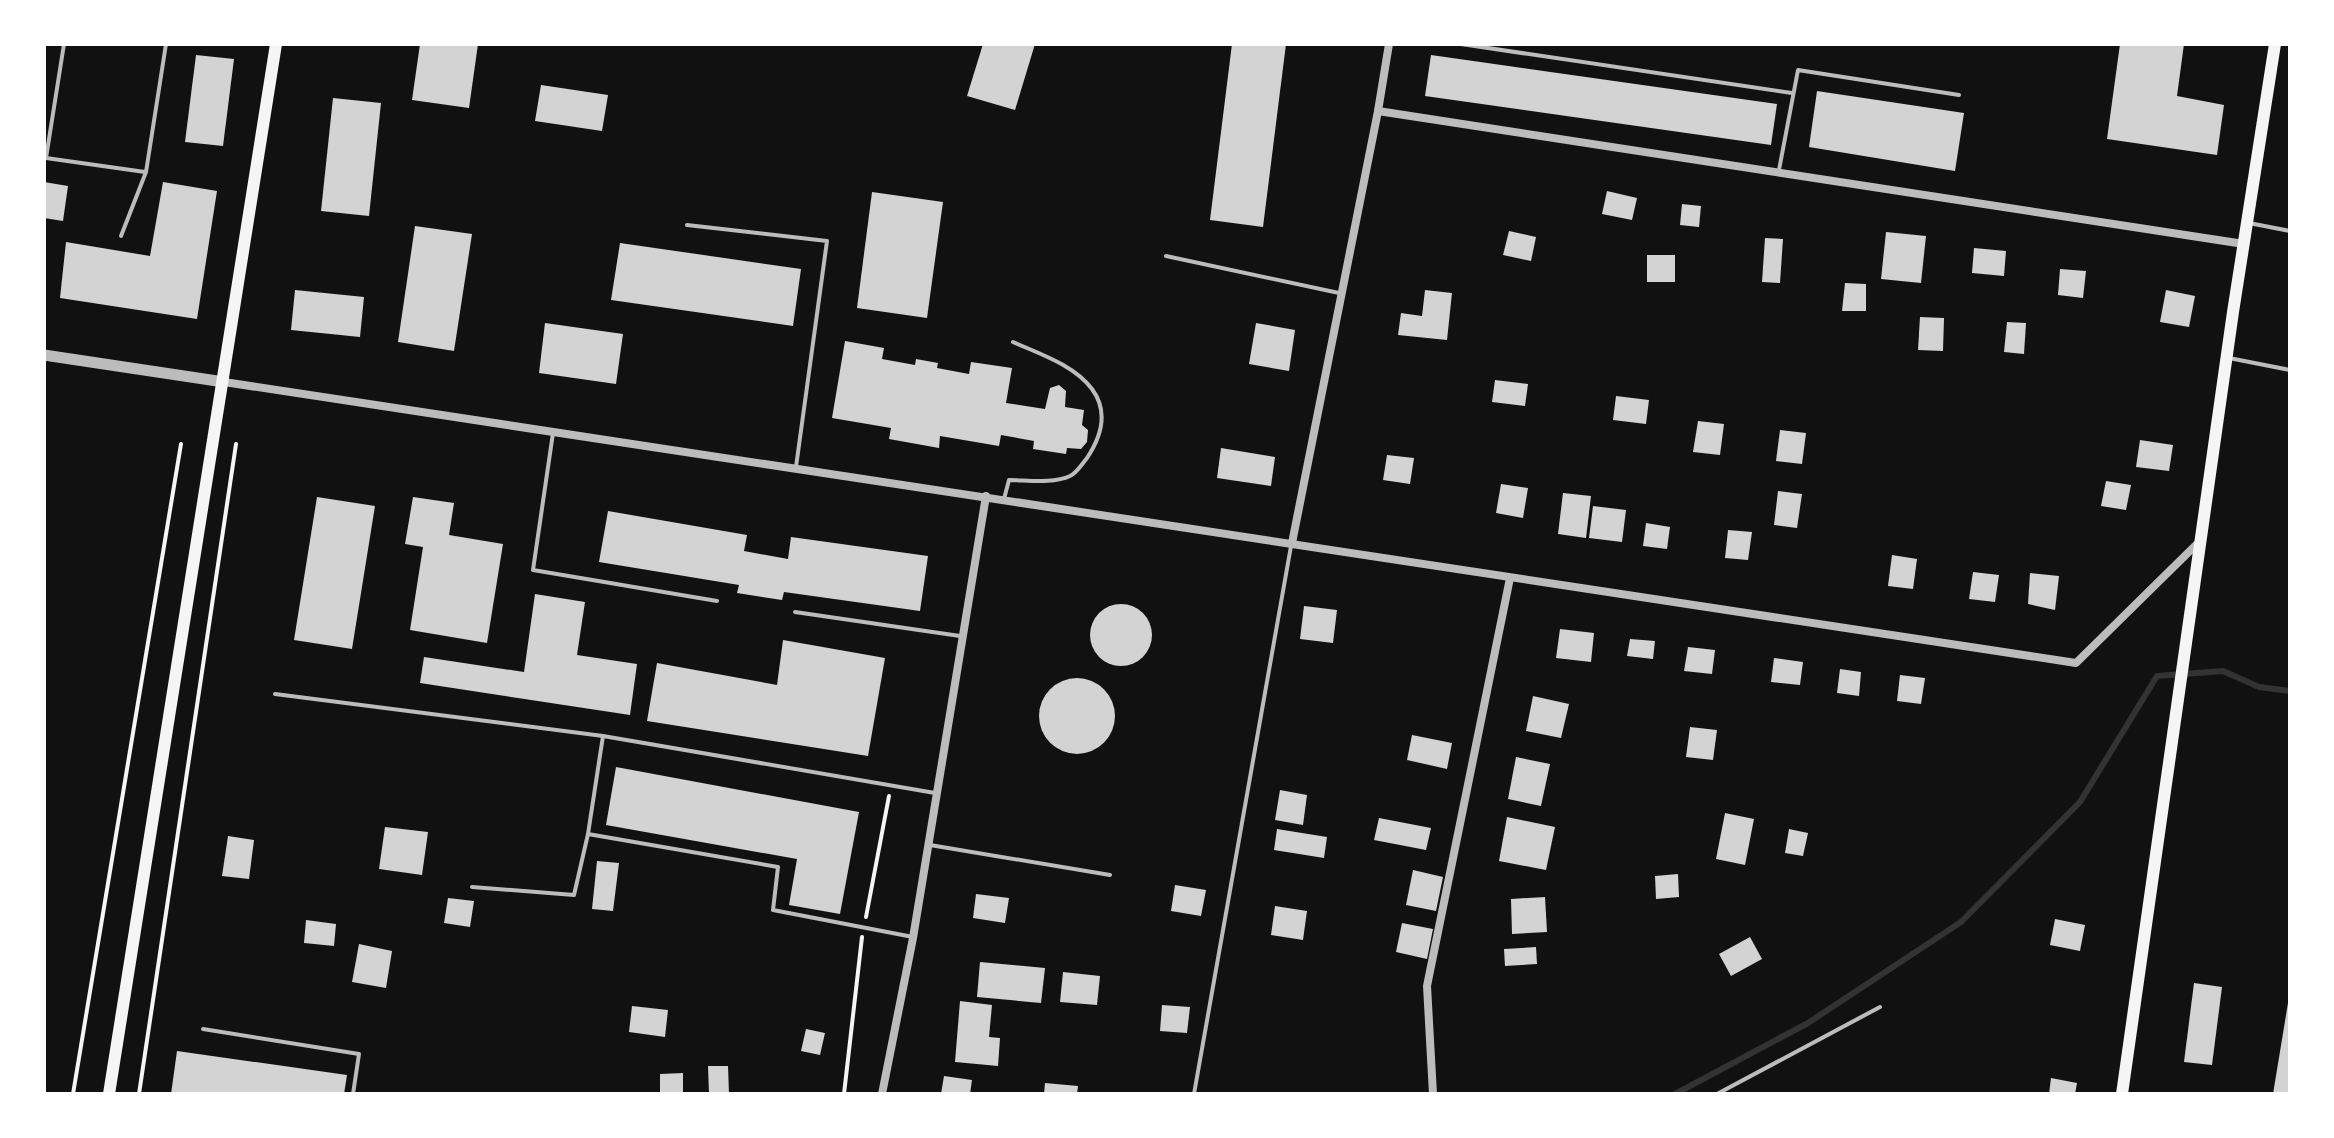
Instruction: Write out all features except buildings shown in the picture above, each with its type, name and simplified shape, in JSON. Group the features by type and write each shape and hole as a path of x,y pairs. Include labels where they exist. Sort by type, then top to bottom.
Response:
{"main road":[{"path":"109,1094 276,44"},
{"path":"2122,1094 2275,44"}],"street":[{"path":"1292,543 1389,44"},
{"path":"1378,111 2244,244"},
{"path":"44,355 2076,663 2201,539"},
{"path":"882,1094 913,938 986,496"},
{"path":"1433,1094 1427,986 1510,578"}],"lane":[{"path":"64,44 45,158 146,172"},
{"path":"121,236 146,172 166,44"},
{"path":"1461,44 1792,93"},
{"path":"1779,173 1798,70 1959,95"},
{"path":"2247,222 2290,231"},
{"path":"687,225 827,241 796,470"},
{"path":"1166,256 1342,294"},
{"path":"1004,499 1009,480 1052,480 1071,476 1098,442 1102,424 1098,400 1083,380 1059,364 1013,342"},
{"path":"2227,358 2290,370"},
{"path":"553,432 533,570 717,601"},
{"path":"1194,1094 1292,543"},
{"path":"795,612 963,637"},
{"path":"275,694 603,736 937,793"},
{"path":"472,887 574,895 588,834 603,736"},
{"path":"588,834 778,867 773,910 913,938"},
{"path":"928,845 1110,875"},
{"path":"1717,1094 1880,1007"},
{"path":"203,1029 359,1054 353,1094"}],"path":[{"path":"73,1094 181,444"},
{"path":"139,1094 236,444"}],"waterway":[{"path":"1675,1094 1808,1023 1961,922 2080,802 2157,676 2223,671 2259,687 2290,691"}]}
